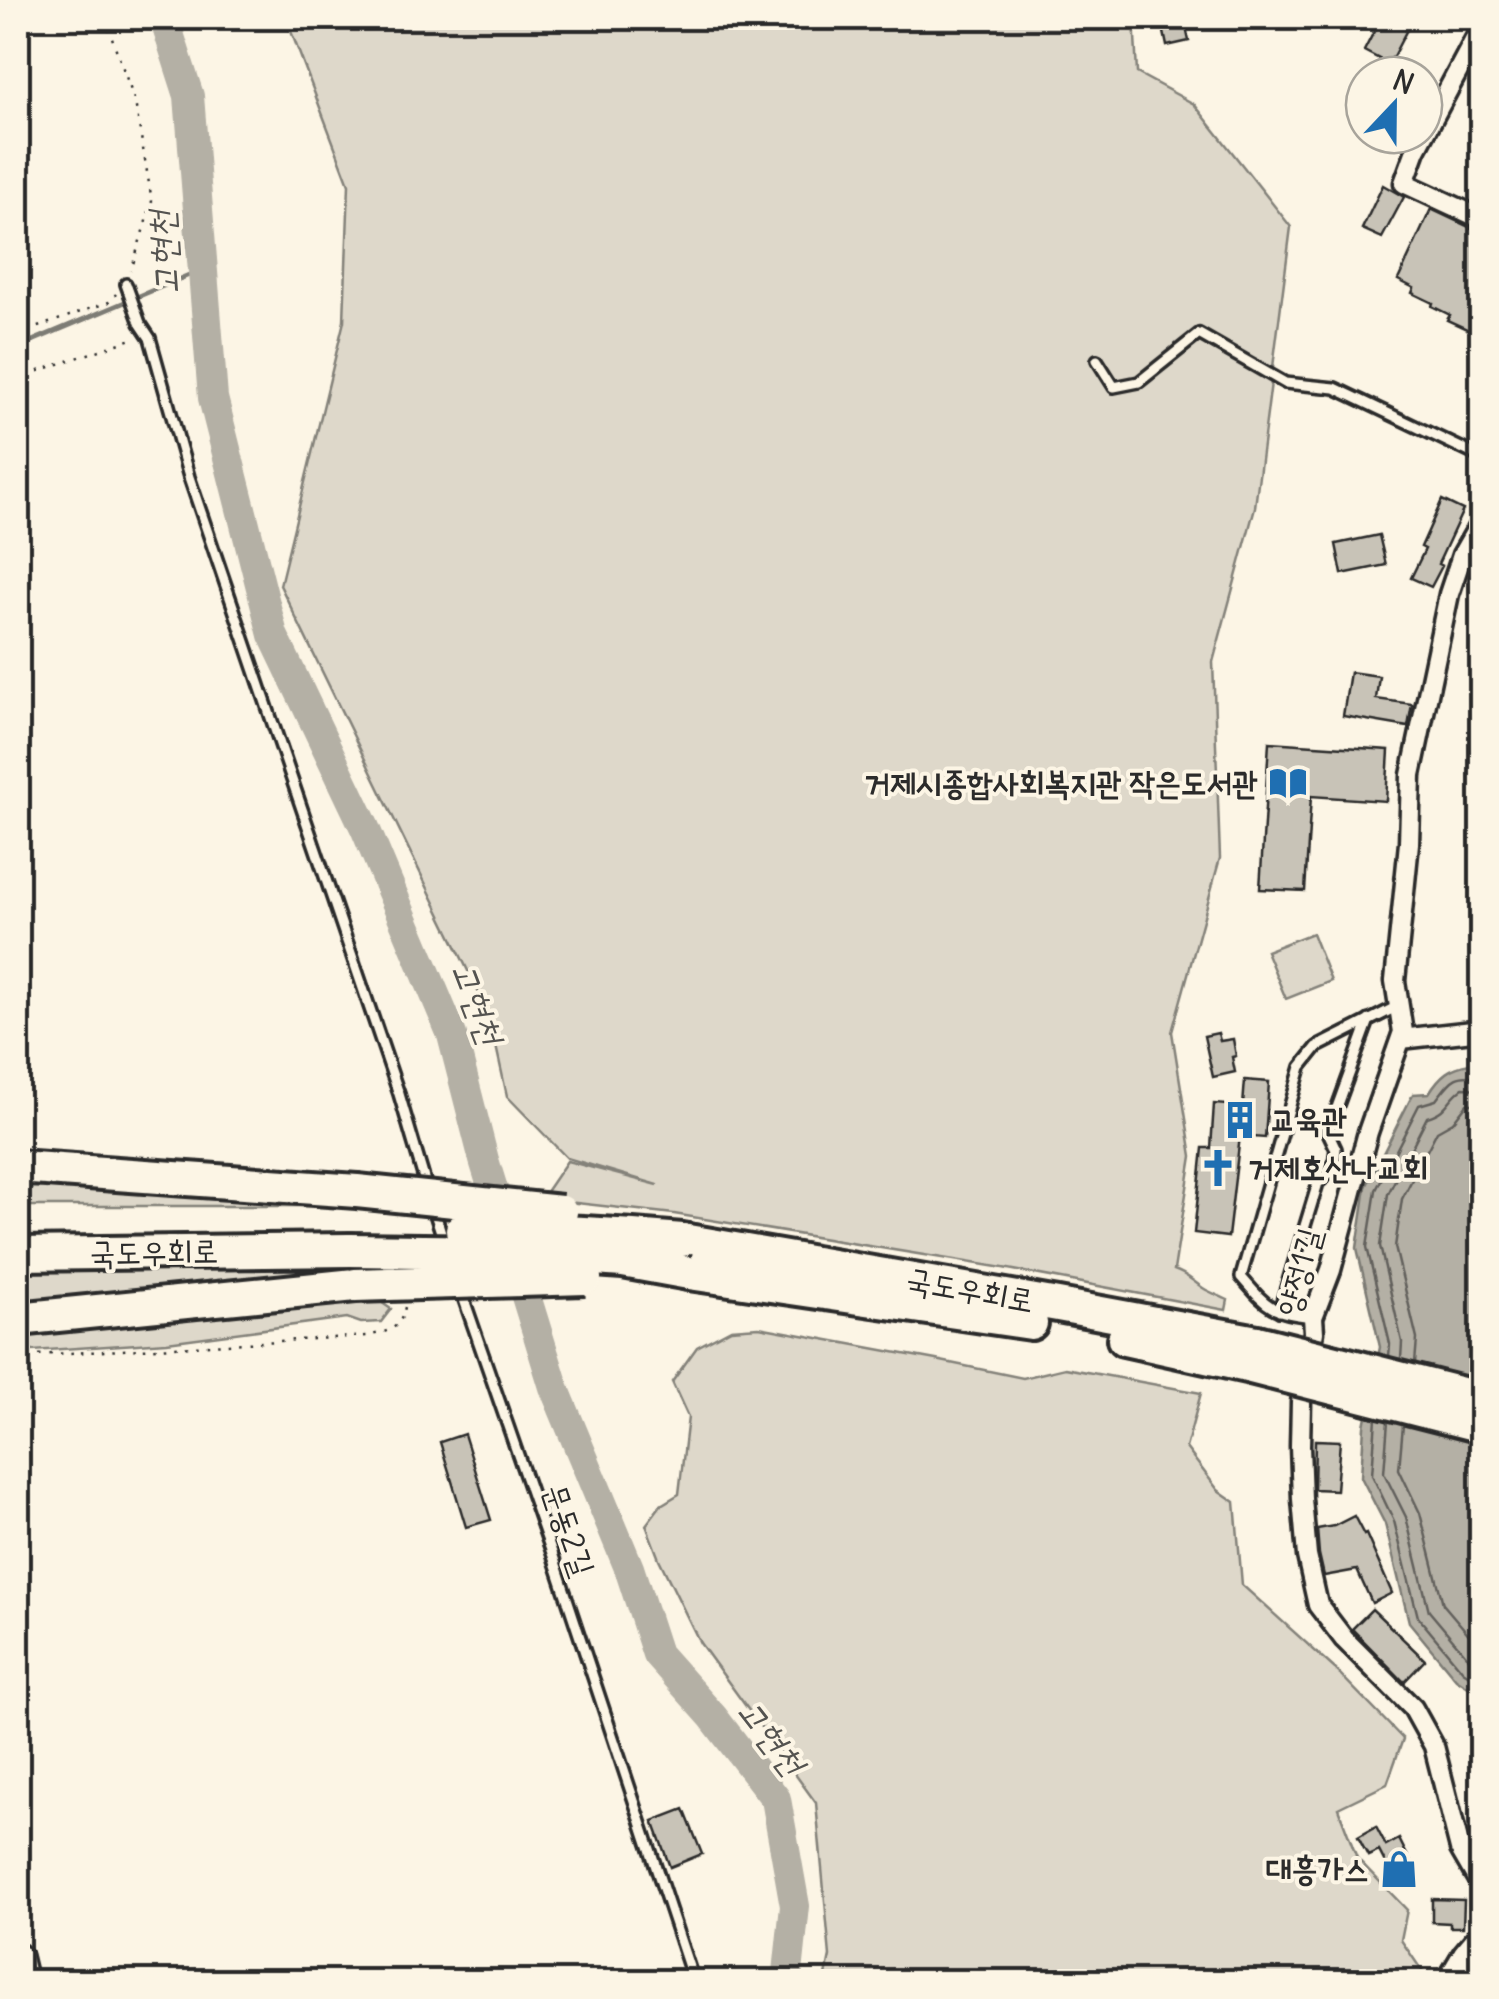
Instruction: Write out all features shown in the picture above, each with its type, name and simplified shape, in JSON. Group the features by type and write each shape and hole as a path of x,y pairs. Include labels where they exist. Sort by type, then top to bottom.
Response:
{"highway":[{"path":"18,1167 357,1190 602,1216 682,1240"},
{"path":"18,1177 53,1169"},
{"path":"347,1240 531,1230 682,1240"},
{"name":"국도우회로","path":"18,1234 347,1240"},
{"path":"347,1240 623,1261 690,1273"},
{"name":"국도우회로","path":"18,1254 347,1240"},
{"name":"국도우회로","path":"682,1240 1058,1305 1254,1354"},
{"path":"18,1319 355,1285 690,1273"},
{"name":"국도우회로","path":"690,1273 1254,1354"},
{"path":"1254,1354 1482,1399"},
{"path":"1254,1354 1482,1426"}],"street":[{"path":"1482,26 1416,150 1404,183 1482,219"},
{"name":"양정1길","path":"1482,520 1462,555 1449,594 1411,775 1409,843 1395,981 1403,1032 1368,1132 1313,1317 1314,1332 1300,1402 1307,1556 1318,1605 1344,1639 1413,1708 1434,1746 1460,1849 1482,1887"},
{"path":"1401,1039 1482,1030"},
{"path":"1450,1982 1482,1936"},
{"path":"18,1956 24,1982"}],"lane":[{"name":"문동2길","path":"126,284 140,323 150,338 188,477 694,1982"},
{"path":"1097,360 1114,387 1140,382 1199,334 1286,383 1335,388 1482,458"},
{"path":"1313,1317 1268,1307 1241,1277 1302,1067 1317,1047 1400,1004"},
{"path":"1279,1311 1318,1183 1333,1170 1336,1149 1328,1132 1369,1020"}],"path":[{"path":"18,334 109,302 126,284 152,201 135,102 105,18"},
{"path":"18,378 130,338 150,338"}],"shaded area":[{"path":"286,18 1134,18 1137,73 1194,104 1291,227 1255,507 1213,662 1220,858 1172,1032 1192,1156 1174,1270 1228,1300 1226,1310 1003,1268 674,1214 541,1199 567,1161 658,1185 567,1158 507,1096 489,1014 280,585 344,321 349,184"},
{"path":"1312,933 1331,981 1286,999 1266,951"},
{"path":"82,1185 342,1206 18,1206 18,1188"},
{"path":"18,1260 355,1266 18,1304"},
{"path":"369,1294 391,1309 381,1322 361,1323 347,1318 167,1342 18,1352 18,1328"},
{"path":"759,1327 1023,1378 1065,1368 1201,1393 1186,1448 1218,1490 1235,1502 1242,1585 1335,1669 1403,1739 1387,1784 1338,1808 1357,1858 1407,1910 1401,1940 1429,1981 825,1981 830,1956 816,1803 700,1643 646,1525 661,1505 679,1494 688,1417 672,1382 697,1347 731,1329"}],"water":[{"path":"1470,1064 1481,1068 1481,1695 1456,1679 1409,1622 1385,1524 1361,1477 1364,1426 1380,1347 1357,1248 1366,1187 1413,1094 1429,1093 1446,1073"}],"building":[{"path":"1161,18 1184,18 1189,41 1167,46"},
{"path":"1381,18 1413,18 1394,55 1364,51"},
{"path":"1383,185 1404,197 1382,238 1362,229"},
{"path":"1431,209 1482,233 1482,336 1447,320 1450,315 1398,280"},
{"path":"1442,500 1463,510 1431,587 1411,578"},
{"path":"1379,535 1386,565 1342,574 1336,544"},
{"path":"1350,672 1379,676 1376,699 1412,704 1408,727 1343,716"},
{"path":"1269,742 1389,750 1386,801 1311,796 1305,891 1260,889"},
{"path":"1218,1033 1220,1041 1233,1039 1235,1072 1213,1077 1204,1036"},
{"path":"1245,1080 1269,1082 1265,1138 1240,1136 1228,1237 1194,1233 1203,1148 1211,1148 1214,1104 1243,1106"},
{"path":"464,1434 491,1520 466,1527 440,1442"},
{"path":"1315,1440 1340,1441 1336,1490 1314,1489"},
{"path":"1354,1516 1392,1593 1372,1603 1357,1570 1324,1576 1319,1554 1317,1529"},
{"path":"1372,1609 1425,1660 1404,1682 1352,1629"},
{"path":"684,1809 702,1854 670,1867 653,1821"},
{"path":"1376,1827 1386,1846 1399,1839 1415,1871 1395,1882 1379,1851 1368,1856 1358,1837"},
{"path":"1432,1899 1464,1900 1463,1927 1432,1922"}],"waterway":[{"name":"고현천","path":"164,18 189,96 213,398 273,635 365,828 452,1035 484,1160 554,1387 629,1568 657,1654 713,1717 776,1799 795,1906 787,1982"},
{"path":"18,347 201,270"}],"place":[{"name":"거제시종합사회복지관 작은도서관","path":"1288,783"},
{"name":"교육관","path":"1240,1120"},
{"name":"거제호산나교회","path":"1218,1168"},
{"name":"대흥가스","path":"1399,1869"}]}
